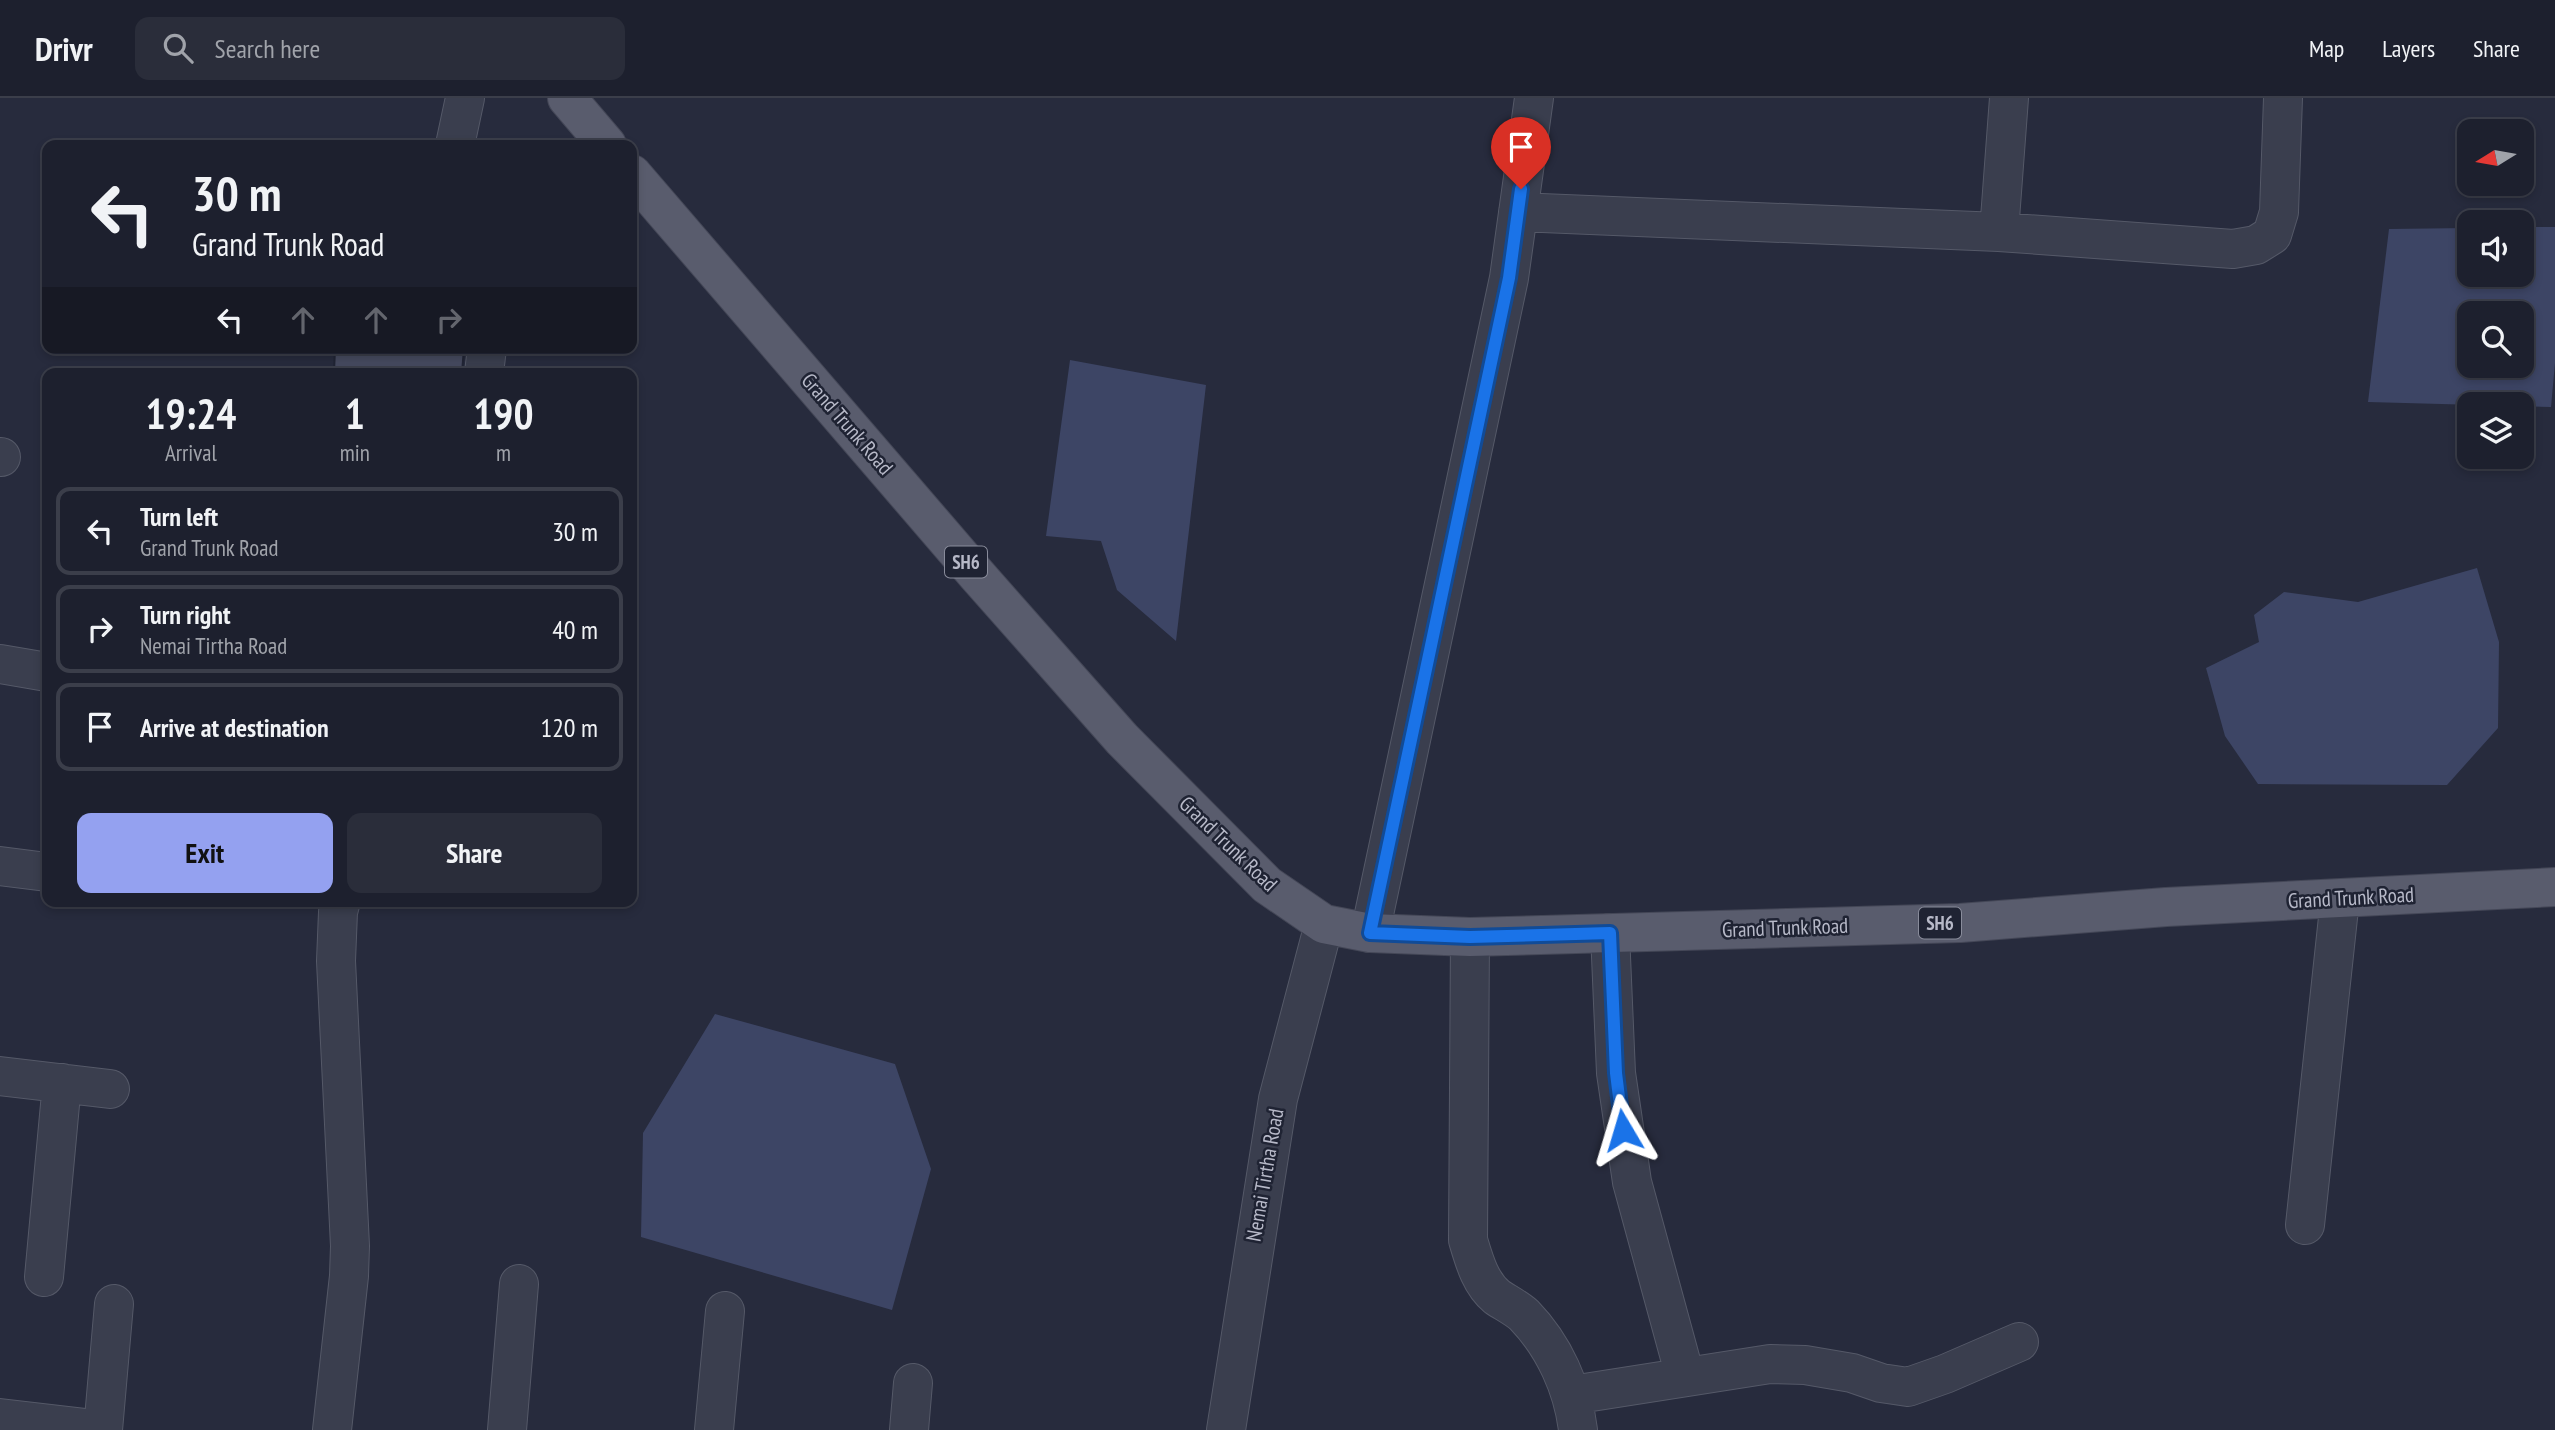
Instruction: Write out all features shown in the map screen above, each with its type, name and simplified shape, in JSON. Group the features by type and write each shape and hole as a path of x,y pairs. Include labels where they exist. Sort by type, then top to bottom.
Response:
{"main road":[{"path":"566,98 603,140"},
{"name":"Grand Trunk Road","path":"637,180 1122,739 1267,884 1324,924 1370,933 1470,937 1960,923 2166,908 2555,887"}],"street":[{"path":"456,140 465,98"},
{"path":"1370,933 1509,278 1534,98"},
{"path":"1999,232 2009,98"},
{"path":"1518,212 1999,232 2233,248 2256,246 2272,235 2279,212 2283,98"},
{"path":"0,664 42,671"},
{"path":"0,866 42,871"},
{"path":"2305,1225 2340,899"},
{"path":"332,1430 349,1256 336,961 336,930 340,907"},
{"name":"Nemai Tirtha Road","path":"1226,1430 1278,1099 1324,924"},
{"path":"1610,933 1616,1073 1632,1182 1685,1376"},
{"path":"1470,937 1468,1240 1478,1271 1494,1295 1522,1313 1560,1367 1575,1412 1685,1376 1770,1364 1804,1364 1908,1387 2020,1342"},
{"path":"0,1076 110,1089"},
{"path":"44,1277 62,1083"},
{"path":"507,1430 519,1284"},
{"path":"0,1418 103,1430 114,1304"},
{"path":"714,1430 725,1311"},
{"path":"909,1430 913,1383"}],"water":[{"path":"2534,227 2555,227 2555,363 2551,407 2534,407 2534,392 2457,392 2457,404 2368,402 2389,229 2457,228 2457,287 2534,287"},
{"path":"1070,360 1206,385 1176,641 1117,590 1101,541 1046,536"},
{"path":"2477,568 2499,642 2498,728 2447,785 2258,784 2225,736 2206,668 2259,642 2254,615 2284,592 2358,602"},
{"path":"715,1014 895,1064 931,1169 892,1310 641,1237 643,1133"}],"building":[{"path":"335,354 464,354 462,368 334,368"}],"route":[{"path":"1521,189 1509,278 1370,933 1470,937 1610,933 1616,1073 1623,1130"}]}
